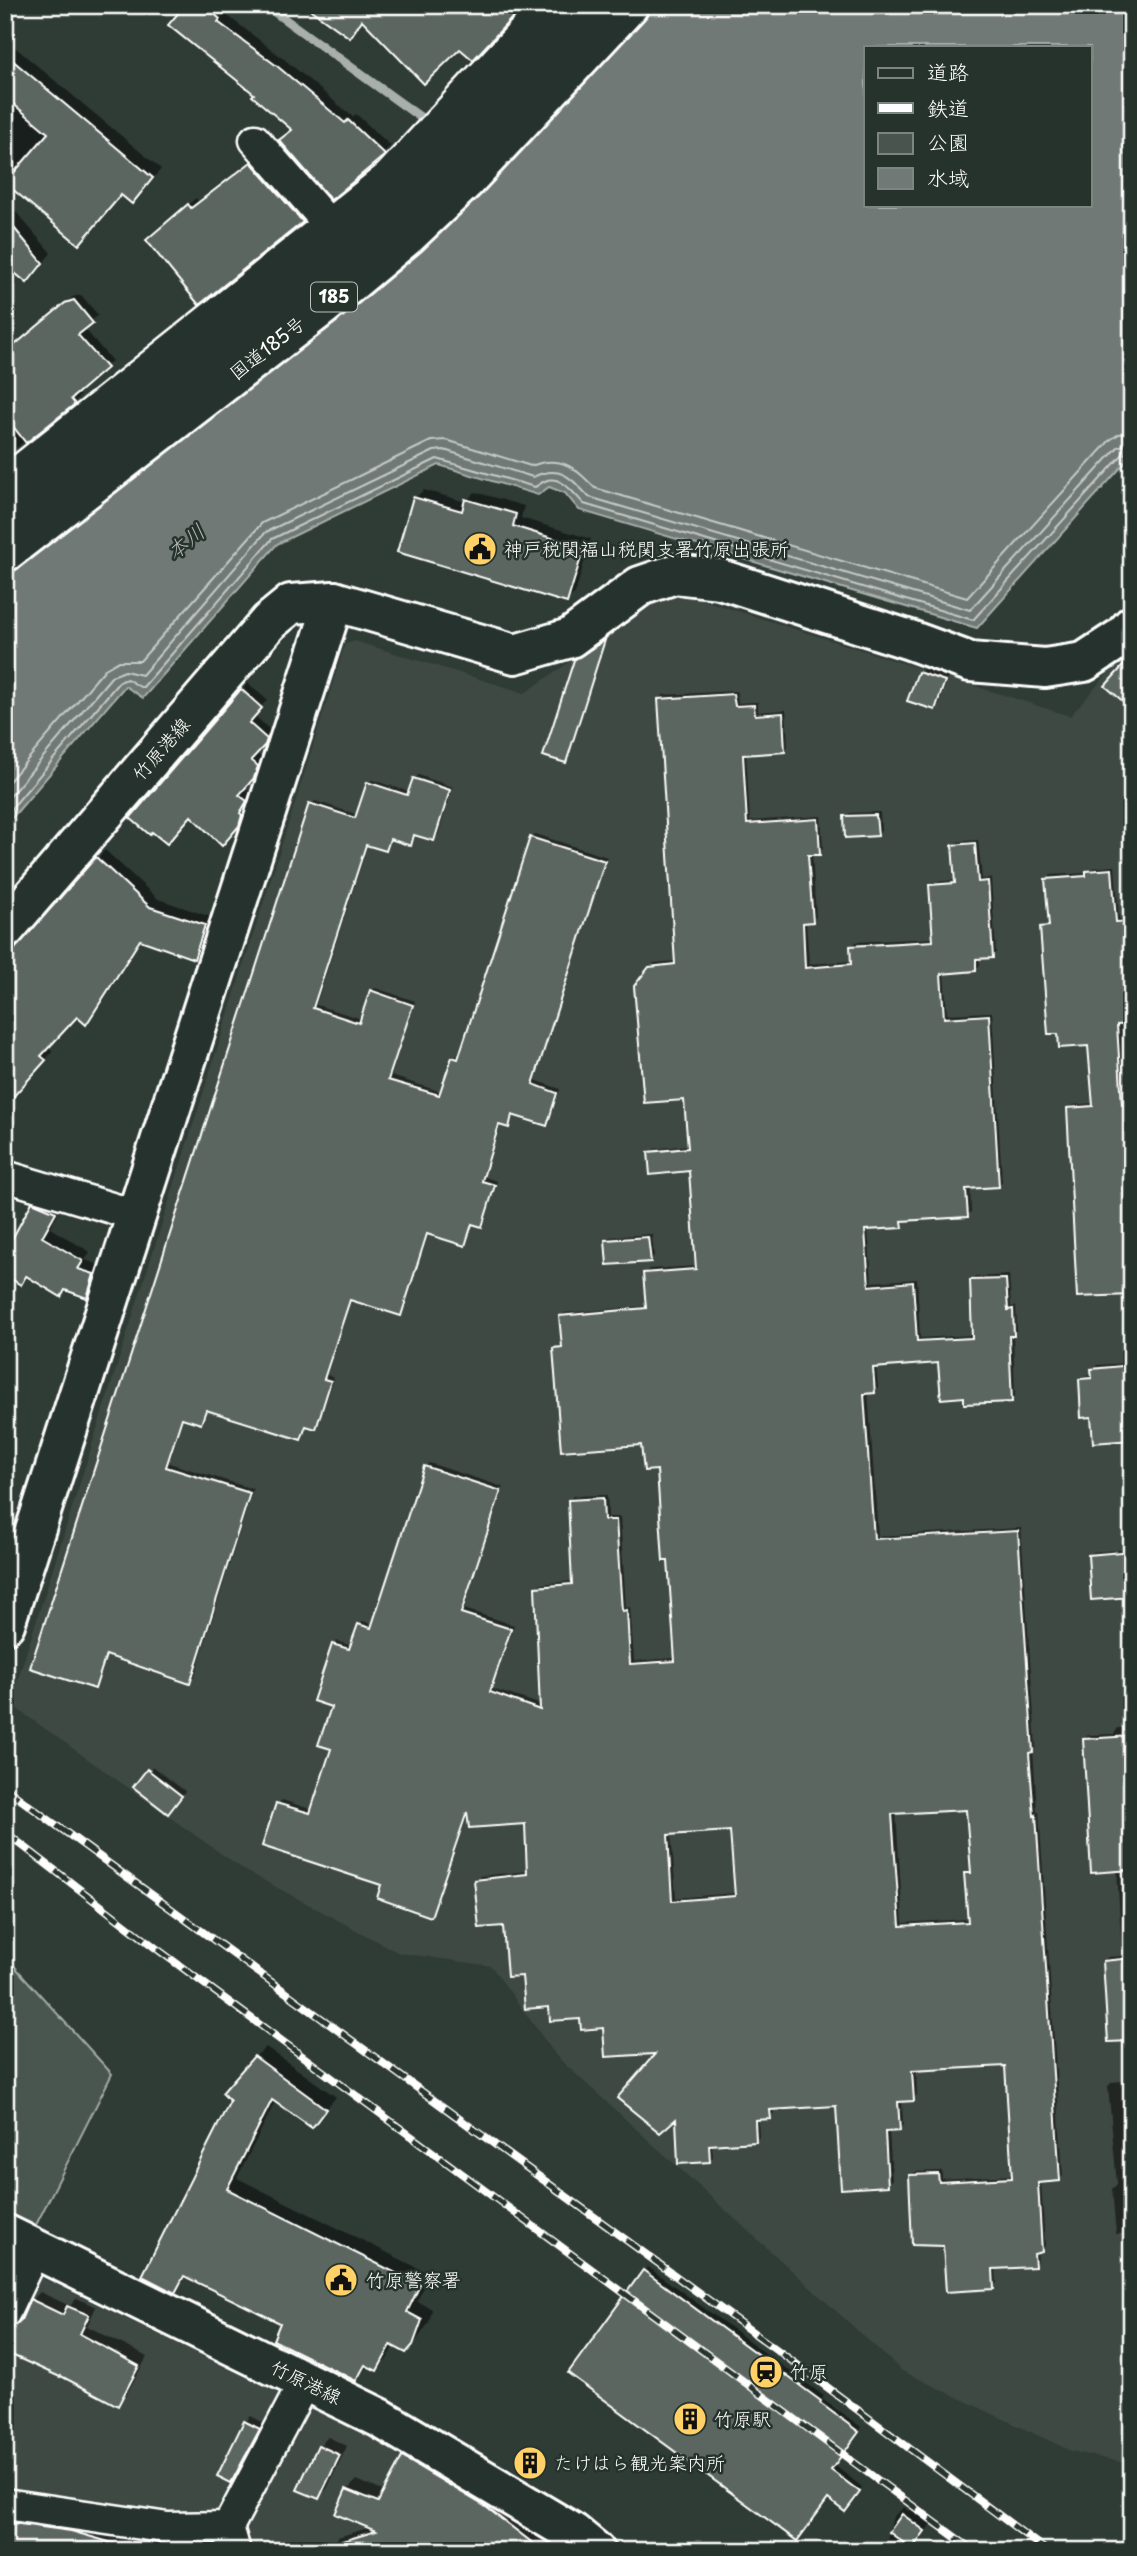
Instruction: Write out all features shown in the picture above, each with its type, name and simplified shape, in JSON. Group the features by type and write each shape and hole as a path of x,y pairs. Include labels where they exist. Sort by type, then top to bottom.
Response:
{"main road":[{"name":"国道185号","path":"5,511 337,234 381,217 470,129 581,5"},
{"name":"国道185号","path":"5,552 324,304 408,235 465,181 629,5"},
{"path":"5,1624 334,601 516,654 570,638 640,586 675,574 720,579 970,662 1045,668 1084,662 1122,637 1132,626"},
{"name":"竹原港線","path":"5,929 269,622 291,604 334,601"},
{"name":"竹原港線","path":"20,2241 380,2418 573,2533 596,2551"}],"street":[{"path":"5,482 337,234 548,5"},
{"path":"255,140 337,234"},
{"path":"5,1176 135,1215"},
{"path":"5,2312 20,2241"},
{"path":"5,2504 231,2539 305,2381"}],"shaded area":[{"path":"672,590 1070,716 1132,646 1132,2465 1071,2451 902,2371 557,2057 491,1966 399,1953 244,1870 10,1704 345,644 355,641 525,693"},
{"path":"32,2273 474,2488 553,2551 5,2551 5,2330"}],"green space":[{"path":"5,1956 112,2074 33,2231 5,2217"}],"water":[{"name":"本川","path":"562,5 1132,5 1132,455 977,628 579,510 565,493 549,487 538,495 439,465 277,544 143,698 125,686 5,826 5,490 289,272"}],"building":[{"path":"185,5 204,5 220,19 218,22 277,66 345,123 348,120 385,155 331,200 279,140 292,130 252,96 254,94 168,25"},
{"path":"304,5 524,5 473,60 460,49 424,84 362,20 350,38"},
{"path":"5,54 153,178 132,204 121,195 79,245 5,183 48,133 5,97"},
{"path":"251,162 303,222 199,305 146,240 188,204 191,208"},
{"path":"5,217 43,263 27,283 5,265"},
{"path":"74,300 93,323 78,335 107,368 71,399 75,404 26,443 5,416 5,353 65,303"},
{"path":"413,497 462,511 465,499 516,514 513,526 584,548 567,603 397,552"},
{"path":"605,640 566,763 543,756 574,660"},
{"path":"1132,657 1132,709 1105,686"},
{"path":"918,672 945,681 935,710 907,701"},
{"path":"241,689 262,708 249,723 267,739 251,760 258,766 254,778 239,795 247,801 240,813 242,815 239,826 222,846 191,816 167,844 152,832 150,835 130,818"},
{"path":"733,694 735,706 754,705 755,715 783,713 785,752 743,755 747,824 818,819 820,855 808,855 813,922 803,923 805,968 851,964 850,946 933,941 929,885 955,883 952,845 975,843 978,882 988,881 993,958 976,959 976,971 941,974 944,1018 989,1015 999,1187 966,1189 968,1217 902,1221 903,1228 865,1230 869,1286 913,1282 917,1341 972,1338 970,1280 1006,1279 1008,1310 1013,1309 1014,1336 1009,1336 1012,1402 964,1404 964,1397 941,1399 938,1363 873,1368 875,1393 864,1394 874,1539 1018,1531 1033,1752 1029,1753 1034,1816 1036,1815 1060,2181 1038,2183 1042,2252 1034,2254 1035,2267 993,2269 994,2289 946,2292 943,2246 912,2245 909,2175 938,2174 939,2182 1012,2178 1005,2066 912,2071 914,2101 898,2102 900,2131 885,2132 888,2186 841,2189 836,2106 770,2110 771,2119 755,2120 756,2142 709,2145 710,2162 678,2164 676,2119 660,2133 617,2098 655,2054 605,2057 603,2028 581,2030 580,2019 550,2021 549,2007 525,2009 522,1976 507,1977 503,1926 479,1928 474,1880 527,1874 525,1824 469,1828 467,1812 431,1917 377,1898 381,1885 262,1846 276,1803 310,1813 331,1749 318,1745 331,1707 313,1701 332,1644 349,1649 358,1624 371,1628 424,1466 501,1491 461,1613 511,1629 490,1692 540,1710 535,1587 572,1584 568,1500 603,1498 604,1520 616,1520 622,1611 627,1610 630,1664 675,1661 668,1561 663,1561 657,1470 644,1471 641,1445 561,1451 553,1348 562,1347 559,1316 646,1308 643,1273 696,1269 689,1171 650,1175 648,1152 688,1148 684,1100 644,1103 634,986 649,967 675,964 658,699","holes":["966,1810 971,1873 964,1873 968,1922 900,1926 892,1814","730,1831 735,1896 672,1901 668,1835"]},
{"path":"413,778 450,790 434,841 414,835 411,846 390,839 386,851 366,845 313,1008 359,1023 370,990 413,1005 388,1080 439,1095 452,1057 458,1059 530,837 605,861 533,1084 557,1093 547,1126 512,1115 509,1128 499,1125 482,1181 495,1185 482,1227 472,1224 465,1246 427,1234 401,1316 350,1300 324,1379 331,1381 316,1429 306,1426 301,1440 206,1410 201,1424 182,1418 166,1467 250,1493 190,1684 106,1655 95,1689 30,1668 309,803 355,818 367,782 407,795"},
{"path":"876,815 878,836 845,838 844,816"},
{"path":"96,857 150,907 205,925 194,959 140,940 86,1025 77,1017 41,1056 46,1060 5,1106 5,960"},
{"path":"1112,869 1116,922 1132,921 1132,1024 1117,1025 1122,1105 1132,1104 1132,1295 1077,1297 1067,1108 1093,1106 1088,1046 1059,1048 1058,1034 1048,1034 1040,927 1049,926 1045,879 1086,876 1086,871"},
{"path":"32,1202 56,1212 42,1237 83,1261 78,1269 94,1274 87,1298 65,1290 61,1297 26,1276 21,1285 5,1275 5,1252"},
{"path":"648,1237 651,1262 607,1265 605,1240"},
{"path":"1132,1365 1132,1440 1093,1443 1091,1417 1081,1418 1079,1379 1092,1378 1091,1369"},
{"path":"1132,1551 1132,1597 1091,1600 1088,1555"},
{"path":"1132,1736 1132,1870 1091,1873 1083,1739"},
{"path":"147,1769 182,1796 168,1814 133,1787"},
{"path":"1132,1958 1132,2041 1108,2042 1103,1961"},
{"path":"254,2056 326,2109 312,2128 272,2100 227,2189 420,2285 407,2312 422,2320 413,2345 406,2353 391,2345 377,2371 365,2365 356,2381 273,2340 280,2323 184,2276 175,2293 142,2276 230,2101 222,2093"},
{"path":"643,2270 859,2432 831,2470 860,2492 845,2512 828,2499 797,2541 568,2373"},
{"path":"30,2299 63,2315 67,2306 89,2315 80,2334 139,2366 118,2406 61,2376 5,2352 5,2343 13,2327 21,2320"},
{"path":"244,2421 260,2429 231,2483 217,2476"},
{"path":"318,2445 340,2455 319,2499 297,2490"},
{"path":"402,2457 486,2507 543,2551 330,2551 329,2545 376,2531 335,2514 346,2489 378,2502"},
{"path":"902,2514 925,2531 912,2549 889,2532"},
{"path":"5,2522 71,2531 116,2544 115,2551 5,2551"}],"waterway":[{"path":"265,5 431,125"}],"railway":[{"path":"5,1788 780,2352 1047,2551"},
{"path":"5,1832 157,1949 974,2551"}],"place":[{"name":"神戸税関福山税関支署竹原出張所","path":"480,549"},
{"name":"竹原警察署","path":"341,2280"},
{"name":"竹原","path":"766,2372"},
{"name":"竹原駅","path":"690,2419"},
{"name":"たけはら観光案内所","path":"530,2463"}]}
